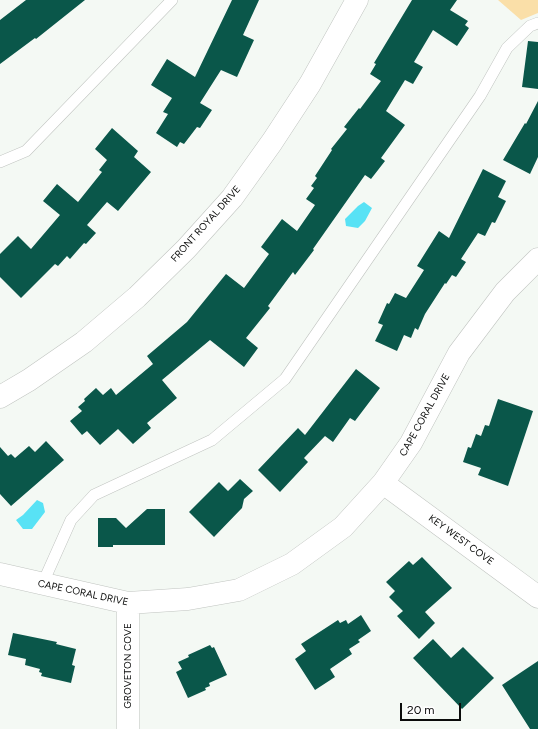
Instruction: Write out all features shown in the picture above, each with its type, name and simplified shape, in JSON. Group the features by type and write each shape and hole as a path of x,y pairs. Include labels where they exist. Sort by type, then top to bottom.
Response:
{"street":[{"name":"FRONT ROYAL DRIVE","path":"0,398 84,342 137,297 186,249 232,198 272,142 310,84 357,0"},
{"name":"CAPE CORAL DRIVE","path":"0,574 128,603 188,599 239,590 292,564 343,527 383,483 411,443 459,353 506,292 538,259"},
{"name":"KEY WEST COVE","path":"383,483 538,597"},
{"name":"GROVETON COVE","path":"128,603 128,729"}],"lane":[{"path":"0,162 26,151 172,0"},
{"path":"42,584 71,520 94,495 212,440 285,379 480,96 507,48 530,26 538,23"}],"shaded area":[{"path":"498,0 538,0 538,13 521,20"}],"water":[{"path":"364,202 372,208 365,221 358,228 346,226 345,219"},
{"path":"37,500 43,503 45,512 32,529 23,529 16,520 23,515"}],"building":[{"path":"26,0 85,0 36,39 35,38 0,64 0,20"},
{"path":"232,0 259,0 243,35 254,40 237,77 221,70 200,103 212,110 200,128 197,127 184,144 180,142 177,147 156,133 168,114 163,112 172,98 151,85 167,59 195,77"},
{"path":"412,0 457,0 450,10 468,21 465,25 469,28 457,46 433,30 414,62 423,67 413,84 405,80 386,111 405,125 381,158 385,161 371,179 365,175 313,249 314,250 295,275 293,272 268,306 270,308 246,338 258,348 244,367 210,340 162,380 177,398 147,423 151,428 133,444 118,429 100,445 87,431 82,435 70,421 82,411 78,407 85,401 84,399 96,388 103,395 111,388 116,395 153,364 147,356 187,322 226,274 244,288 269,254 261,247 282,219 297,231 315,205 306,199 314,188 311,186 317,178 315,176 332,150 331,149 347,129 344,127 381,81 370,74 376,64 374,63"},
{"path":"528,41 538,42 538,89 522,87"},
{"path":"538,101 538,157 530,174 503,160 525,123 526,124"},
{"path":"112,128 138,151 134,157 151,172 118,211 107,202 87,225 96,233 86,244 84,243 70,259 67,256 58,266 55,264 21,298 0,277 0,254 18,236 31,249 60,215 43,201 57,184 78,202 102,172 99,170 107,160 95,149"},
{"path":"483,169 506,181 498,197 506,201 495,223 492,222 485,236 478,233 461,259 466,262 456,277 452,275 446,284 445,283 425,314 418,330 415,328 411,338 404,335 397,351 375,341 383,325 378,323 387,303 389,304 395,293 406,298 424,270 417,266 439,231 449,238"},
{"path":"356,369 380,388 355,421 350,418 333,442 325,436 304,458 308,462 280,492 258,470 298,428 305,435"},
{"path":"498,399 533,411 508,486 478,475 481,468 463,462 468,447 471,448 476,434 481,436 485,425 489,426"},
{"path":"46,441 64,460 11,506 0,494 0,447 8,456 11,454 15,458 29,446 35,452"},
{"path":"240,479 253,491 244,499 242,508 214,537 189,512 219,482 228,491"},
{"path":"147,509 165,509 165,545 113,545 113,547 98,547 98,518 116,518 126,528"},
{"path":"422,557 452,588 425,612 435,623 419,639 397,616 403,611 389,597 395,591 386,582 409,561 413,565"},
{"path":"361,615 371,631 358,640 360,642 349,649 352,654 330,669 335,677 315,690 295,659 306,651 301,644 338,620 340,623 346,620 348,624"},
{"path":"13,633 57,642 56,644 76,649 72,665 75,666 71,683 41,676 42,673 39,672 40,669 25,665 26,659 8,655"},
{"path":"433,639 451,658 463,647 494,678 462,709 413,658"},
{"path":"210,645 212,648 214,647 227,675 209,683 210,686 205,688 206,690 188,698 176,672 182,669 178,662 189,657 188,655"},
{"path":"538,661 538,729 530,729 502,685"}]}
